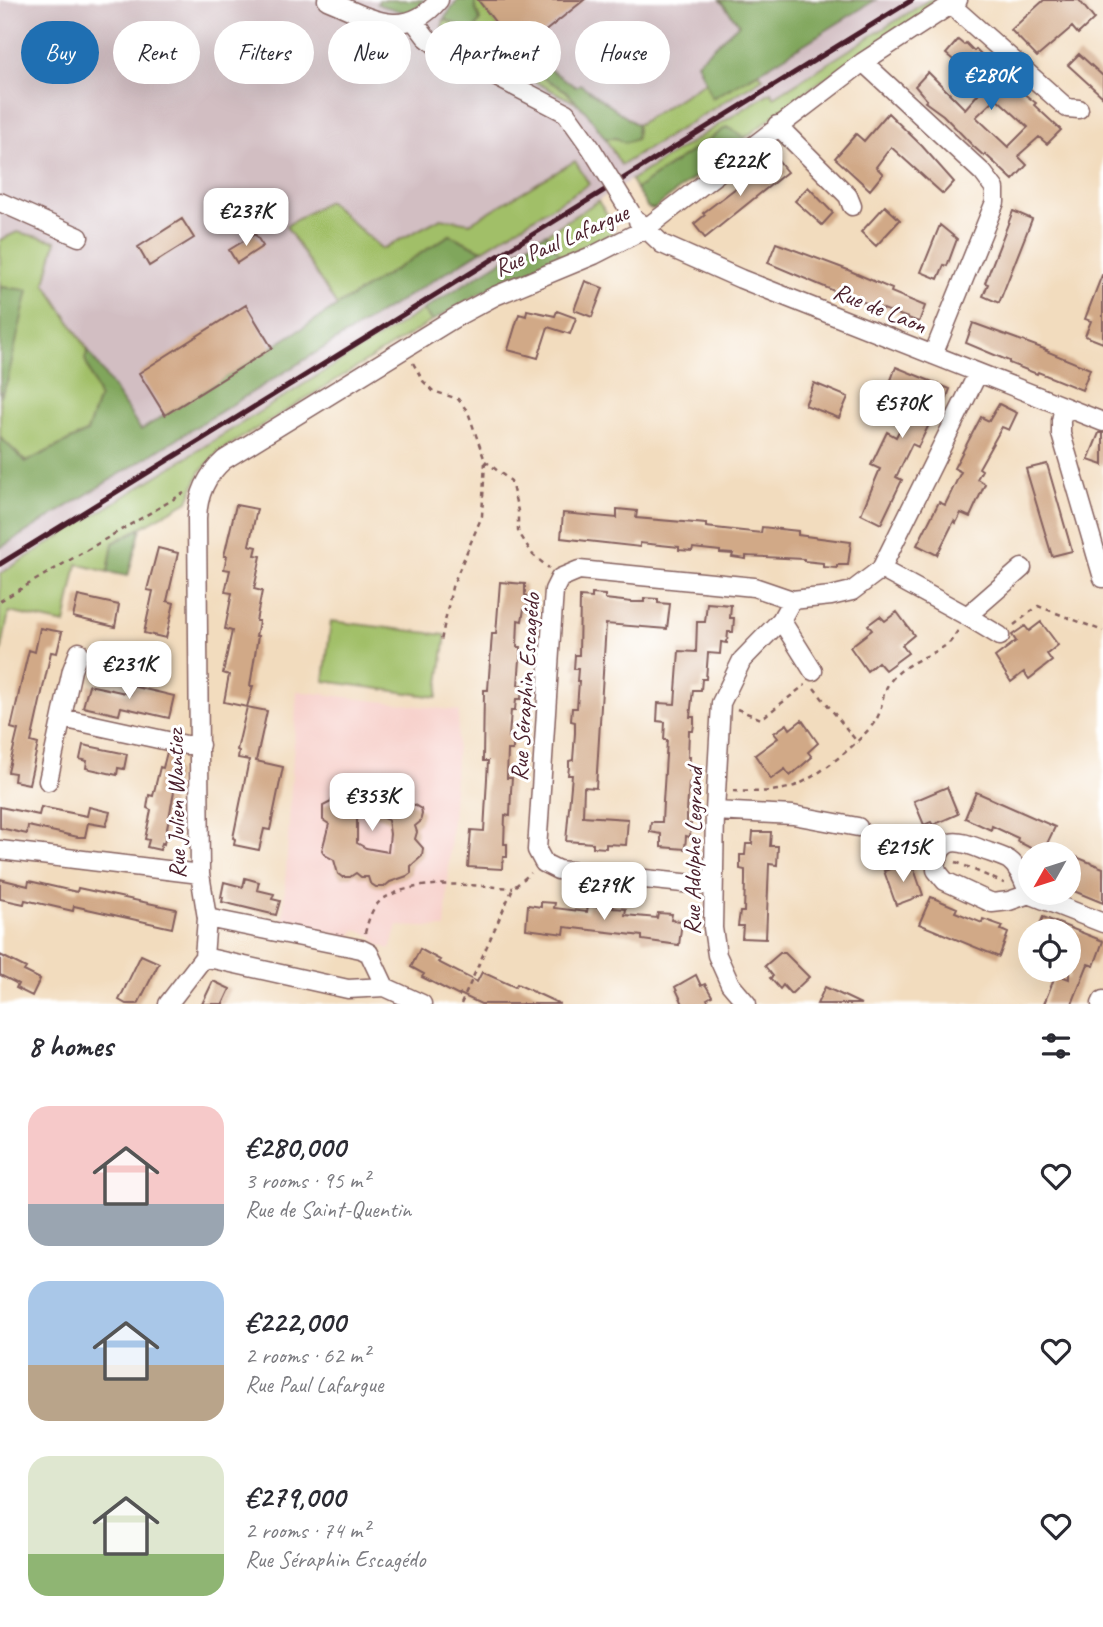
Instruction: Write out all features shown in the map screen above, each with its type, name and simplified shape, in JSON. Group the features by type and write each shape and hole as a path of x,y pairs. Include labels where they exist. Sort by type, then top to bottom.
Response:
{"street":[{"path":"327,0 381,22 400,24 414,21 431,11 439,0"},
{"path":"955,2 1067,108 1079,109"},
{"name":"Rue Paul Lafargue","path":"206,481 224,460 404,348 495,296 594,255 645,229 863,62 955,2"},
{"name":"Rue de Laon","path":"414,21 437,46 566,113 631,213 662,244 741,279 1064,407 1101,416"},
{"path":"863,62 983,173 995,189 995,202 933,355"},
{"path":"778,125 848,196 852,206"},
{"path":"0,202 79,237"},
{"path":"792,600 852,591 881,569 978,373"},
{"path":"1064,407 1061,434 1103,578"},
{"name":"Rue Julien Wantiez","path":"204,957 207,918 200,874 197,518 198,504 206,481"},
{"path":"967,616 1023,568"},
{"path":"881,569 1000,636"},
{"name":"Rue Séraphin Escagédo","path":"544,863 537,850 554,590 561,578 579,570 754,587 792,600"},
{"name":"Rue Adolphe Legrand","path":"747,1004 730,984 717,955 713,928 715,811 722,703 743,660 781,620 792,600"},
{"path":"781,620 813,671"},
{"path":"48,781 72,670 79,652"},
{"path":"62,718 186,746 200,745"},
{"path":"715,811 793,815 858,827"},
{"path":"960,841 1010,861 1022,877 1029,894 992,903 946,881 936,870 937,854 947,843 960,841"},
{"path":"0,850 200,874"},
{"path":"544,863 558,870 712,886"},
{"path":"1057,905 1103,923"},
{"path":"207,918 361,949 369,953 381,996"},
{"path":"168,1004 204,957 422,1004"}],"path":[{"path":"404,348 423,381 433,391 458,399 468,412 485,461 482,516 452,587 441,640"},
{"path":"485,461 511,481 518,511 518,531 533,555 561,578"},
{"path":"0,601 206,481"},
{"path":"1000,636 1038,606 1103,631"},
{"path":"716,790 760,792 797,785 858,743 878,718 885,688 897,674 919,658 950,642 967,616"},
{"path":"722,703 761,719 810,681 858,743"},
{"path":"461,1004 513,888 544,863"},
{"path":"361,949 370,916 381,900 406,890 444,884 513,888"}],"shaded area":[{"path":"0,0 945,0 809,89 774,97 770,93 0,574"},
{"path":"297,691 459,711 445,928 398,926 390,949 378,945 372,936 355,930 350,938 283,920"}],"green space":[{"path":"379,0 424,0 418,7 406,13 377,4"},
{"path":"458,0 475,0 479,21 444,19"},
{"path":"475,0 478,0 494,21 479,21"},
{"path":"720,0 875,0 712,98 697,62 739,24"},
{"path":"929,0 945,0 809,89 745,138 727,127 636,189 631,180 771,92 774,97"},
{"path":"759,72 763,78 621,165 605,138 636,139 637,125 705,82 712,98"},
{"path":"561,77 576,87 580,84 637,125 636,139 625,143 616,138 605,138 566,91 554,84 561,84"},
{"path":"539,84 554,84 566,91 578,104"},
{"path":"727,127 745,138 654,209 648,208 636,189"},
{"path":"575,161 589,184 482,250 450,235 337,306 286,226 328,201 382,249 441,218 470,223"},
{"path":"598,201 615,226 611,234 562,258 546,234"},
{"path":"17,232 56,241 45,283 88,350 85,359 99,397 87,432 26,462 0,437 0,397 7,382 27,290 0,287 0,240"},
{"path":"546,233 562,258 488,289 432,321 423,310"},
{"path":"450,235 482,250 0,548 0,437 26,462 87,432 99,397 85,359 88,350 141,430"},
{"path":"0,287 28,290 7,382 0,397"},
{"path":"423,310 432,321 220,451 200,472 188,501 113,543 108,572 77,564 65,624 9,612 0,658 0,574"},
{"path":"141,528 128,576 108,572 113,543"},
{"path":"331,621 446,635 437,697 324,681"}],"building":[{"path":"478,0 584,0 558,21 494,21"},
{"path":"1044,0 1079,0 1094,19 1078,34 1072,27 1037,57 1011,30"},
{"path":"958,40 974,51 976,49 1010,83 1036,103 1034,105 1061,130 1047,144 1039,137 1020,154 1019,157 1027,165 1013,180 973,146 943,115 925,102 927,100 915,86 928,72 965,109 985,86 946,54","holes":["996,98 1028,127 1008,147 976,117"]},
{"path":"1079,54 1103,76 1103,97 1068,65"},
{"path":"888,113 954,182 943,194 891,147 876,167 883,174 870,190 835,158 856,134 864,141"},
{"path":"775,157 787,172 705,238 694,224 705,215 703,213 736,188 738,190"},
{"path":"808,187 833,213 822,225 795,201"},
{"path":"885,206 900,220 876,246 861,232"},
{"path":"1013,211 1032,219 999,303 983,296 988,284 985,283"},
{"path":"182,219 194,238 149,266 138,247"},
{"path":"940,225 957,239 947,266 944,265 938,279 921,272"},
{"path":"255,234 263,246 237,263 229,250"},
{"path":"776,243 848,270 925,306 919,322 839,293 768,263"},
{"path":"1102,275 1103,343 1085,336 1091,321 1085,319"},
{"path":"585,281 603,288 592,317 574,310"},
{"path":"246,305 272,348 165,415 139,373"},
{"path":"527,310 555,316 557,311 576,318 570,334 548,327 538,358 508,350 519,314 526,316"},
{"path":"973,323 1090,369 1082,390 1009,363 966,343"},
{"path":"896,367 950,389 945,402 941,400 918,447 912,444 896,477 902,480 881,524 861,514 880,469 871,465 887,432 896,437 901,427 904,428 916,401 897,393 901,384 891,380"},
{"path":"814,383 848,397 839,418 805,405"},
{"path":"999,404 1017,413 1009,430 1002,427 979,468 982,470 977,479 985,484 970,517 961,513 956,523 954,521 937,555 917,545 939,502 945,505 961,472 954,468 981,417 989,421"},
{"path":"1099,433 1103,433 1103,465 1088,460"},
{"path":"1047,464 1072,551 1052,556 1026,469"},
{"path":"236,505 257,509 249,545 257,547 255,555 261,556 254,589 262,591 256,621 259,621 258,636 250,686 253,686 247,707 224,702 229,675 223,673 232,631 225,629 232,593 225,592 230,570 224,569 227,556 224,556"},
{"path":"617,509 637,511 636,518 706,524 706,527 761,533 762,527 798,531 798,535 851,542 848,565 837,565 837,568 823,567 823,563 804,559 746,556 746,559 732,557 733,554 720,551 693,548 692,551 679,550 679,547 640,543 640,547 561,538 563,513 617,518"},
{"path":"158,548 178,553 167,601 174,603 166,638 144,633 153,591 147,590"},
{"path":"500,582 525,584 525,595 528,596 522,621 518,620 517,647 521,647 518,685 522,685 521,699 516,699 515,710 511,710 509,737 513,737 513,750 508,750 507,778 512,778 510,816 505,815 504,844 507,844 507,857 503,857 502,869 468,867 471,830 484,831 488,761 483,761 484,690 488,690 492,634 496,634"},
{"path":"592,594 605,595 605,599 632,602 644,602 644,598 658,599 658,603 670,604 667,629 606,624 596,788 584,787 583,816 628,819 626,845 606,844 606,848 593,847 593,843 566,841 572,775 568,775 569,761 573,760 575,733 575,722 571,721 572,708 577,708 579,681 578,669 574,669 575,655 579,655 580,597 592,598"},
{"path":"78,596 119,605 115,627 73,617"},
{"path":"707,603 731,605 733,632 728,632 727,643 721,642 720,654 708,653 706,679 702,679 701,690 693,690 690,717 694,717 694,724 693,731 689,731 688,757 689,770 694,770 693,784 689,783 687,812 687,824 691,824 690,837 686,836 685,849 661,847 661,834 650,832 651,822 662,822 667,740 664,740 665,722 657,721 658,703 675,704 679,651 696,652 697,622 705,622"},
{"path":"897,612 914,635 902,645 908,653 885,670 878,662 867,671 850,647 872,630 868,625 880,616 885,621"},
{"path":"1041,622 1058,645 1047,654 1052,661 1029,679 1024,672 1011,682 995,657 1016,641 1012,635 1025,626 1029,631"},
{"path":"40,628 62,632 57,653 51,652 31,742 38,744 29,784 14,781 15,773 8,772 18,730 11,728 29,650 35,652"},
{"path":"89,685 130,694 132,686 174,696 169,718 121,707 119,715 83,707"},
{"path":"247,707 267,711 256,761 283,767 270,830 264,829 259,850 234,845 233,838 249,760 238,758 237,750"},
{"path":"802,720 818,743 808,752 812,757 790,776 785,769 771,779 755,755 778,738 774,733 787,724 790,729"},
{"path":"83,745 127,754 124,769 118,768 117,775 86,768 87,761 80,759"},
{"path":"167,752 178,755 175,770 178,771 164,844 162,843 160,850 147,847 149,840 145,839 151,810 147,808 149,795 153,796 160,767 163,768"},
{"path":"368,778 376,789 384,788 389,792 394,788 402,788 408,791 411,803 421,809 420,822 415,826 415,839 423,848 422,856 411,866 411,873 384,887 376,887 370,883 368,877 361,877 356,873 350,877 342,877 338,874 334,860 322,850 329,824 323,820 323,806 331,802 335,790 341,785 352,787 361,779","holes":["357,808 388,820 388,852 366,848 357,843"]},
{"path":"947,787 958,814 933,825 931,822 924,825 914,801"},
{"path":"976,792 1055,827 1048,842 1019,842 1018,838 992,826 991,830 965,818"},
{"path":"0,807 39,815 41,807 87,816 89,807 110,812 106,826 88,823 85,837 78,837 28,826 27,834 0,828"},
{"path":"753,832 771,832 770,846 778,846 777,865 769,864 766,939 742,938 743,926 738,926 740,912 744,912 745,881 745,870 740,869 740,855 745,855 746,844 752,844"},
{"path":"1082,859 1103,868 1103,903 1082,894"},
{"path":"908,863 910,870 914,869 923,895 896,905 884,871"},
{"path":"245,878 259,882 257,890 274,894 272,899 280,901 276,915 222,902 224,882 243,887"},
{"path":"0,879 28,886 29,881 77,892 78,888 176,909 172,928 74,906 73,911 25,900 24,904 0,899"},
{"path":"931,897 957,908 955,912 982,923 983,919 1003,926 1001,930 1008,933 999,957 919,924"},
{"path":"600,901 614,903 613,908 626,909 625,915 657,918 658,913 672,914 671,920 682,921 679,945 642,940 642,936 565,927 564,934 526,929 528,905 541,907 541,902 555,903 554,908 587,912 588,905 600,907"},
{"path":"1081,932 1103,941 1094,966 1088,964 1081,982"},
{"path":"420,949 440,960 438,962 477,982 482,972 515,987 517,984 560,1004 481,1004 460,994 459,996 422,977 424,974 411,967"},
{"path":"780,953 785,953 809,977 791,994 783,985 780,989 770,978 773,976 765,966"},
{"path":"0,955 26,968 24,971 40,979 32,996 16,988 18,984 0,975"},
{"path":"141,955 159,963 138,1004 126,1004 119,1000"},
{"path":"696,975 701,986 705,984 712,996 707,999 710,1004 683,1004 675,987"},
{"path":"213,981 230,989 223,1004 202,1004"},
{"path":"1053,982 1081,982 1072,1004 1044,1004"},
{"path":"825,987 861,1004 817,1004"}],"railway":[{"path":"0,564 912,0"}]}
